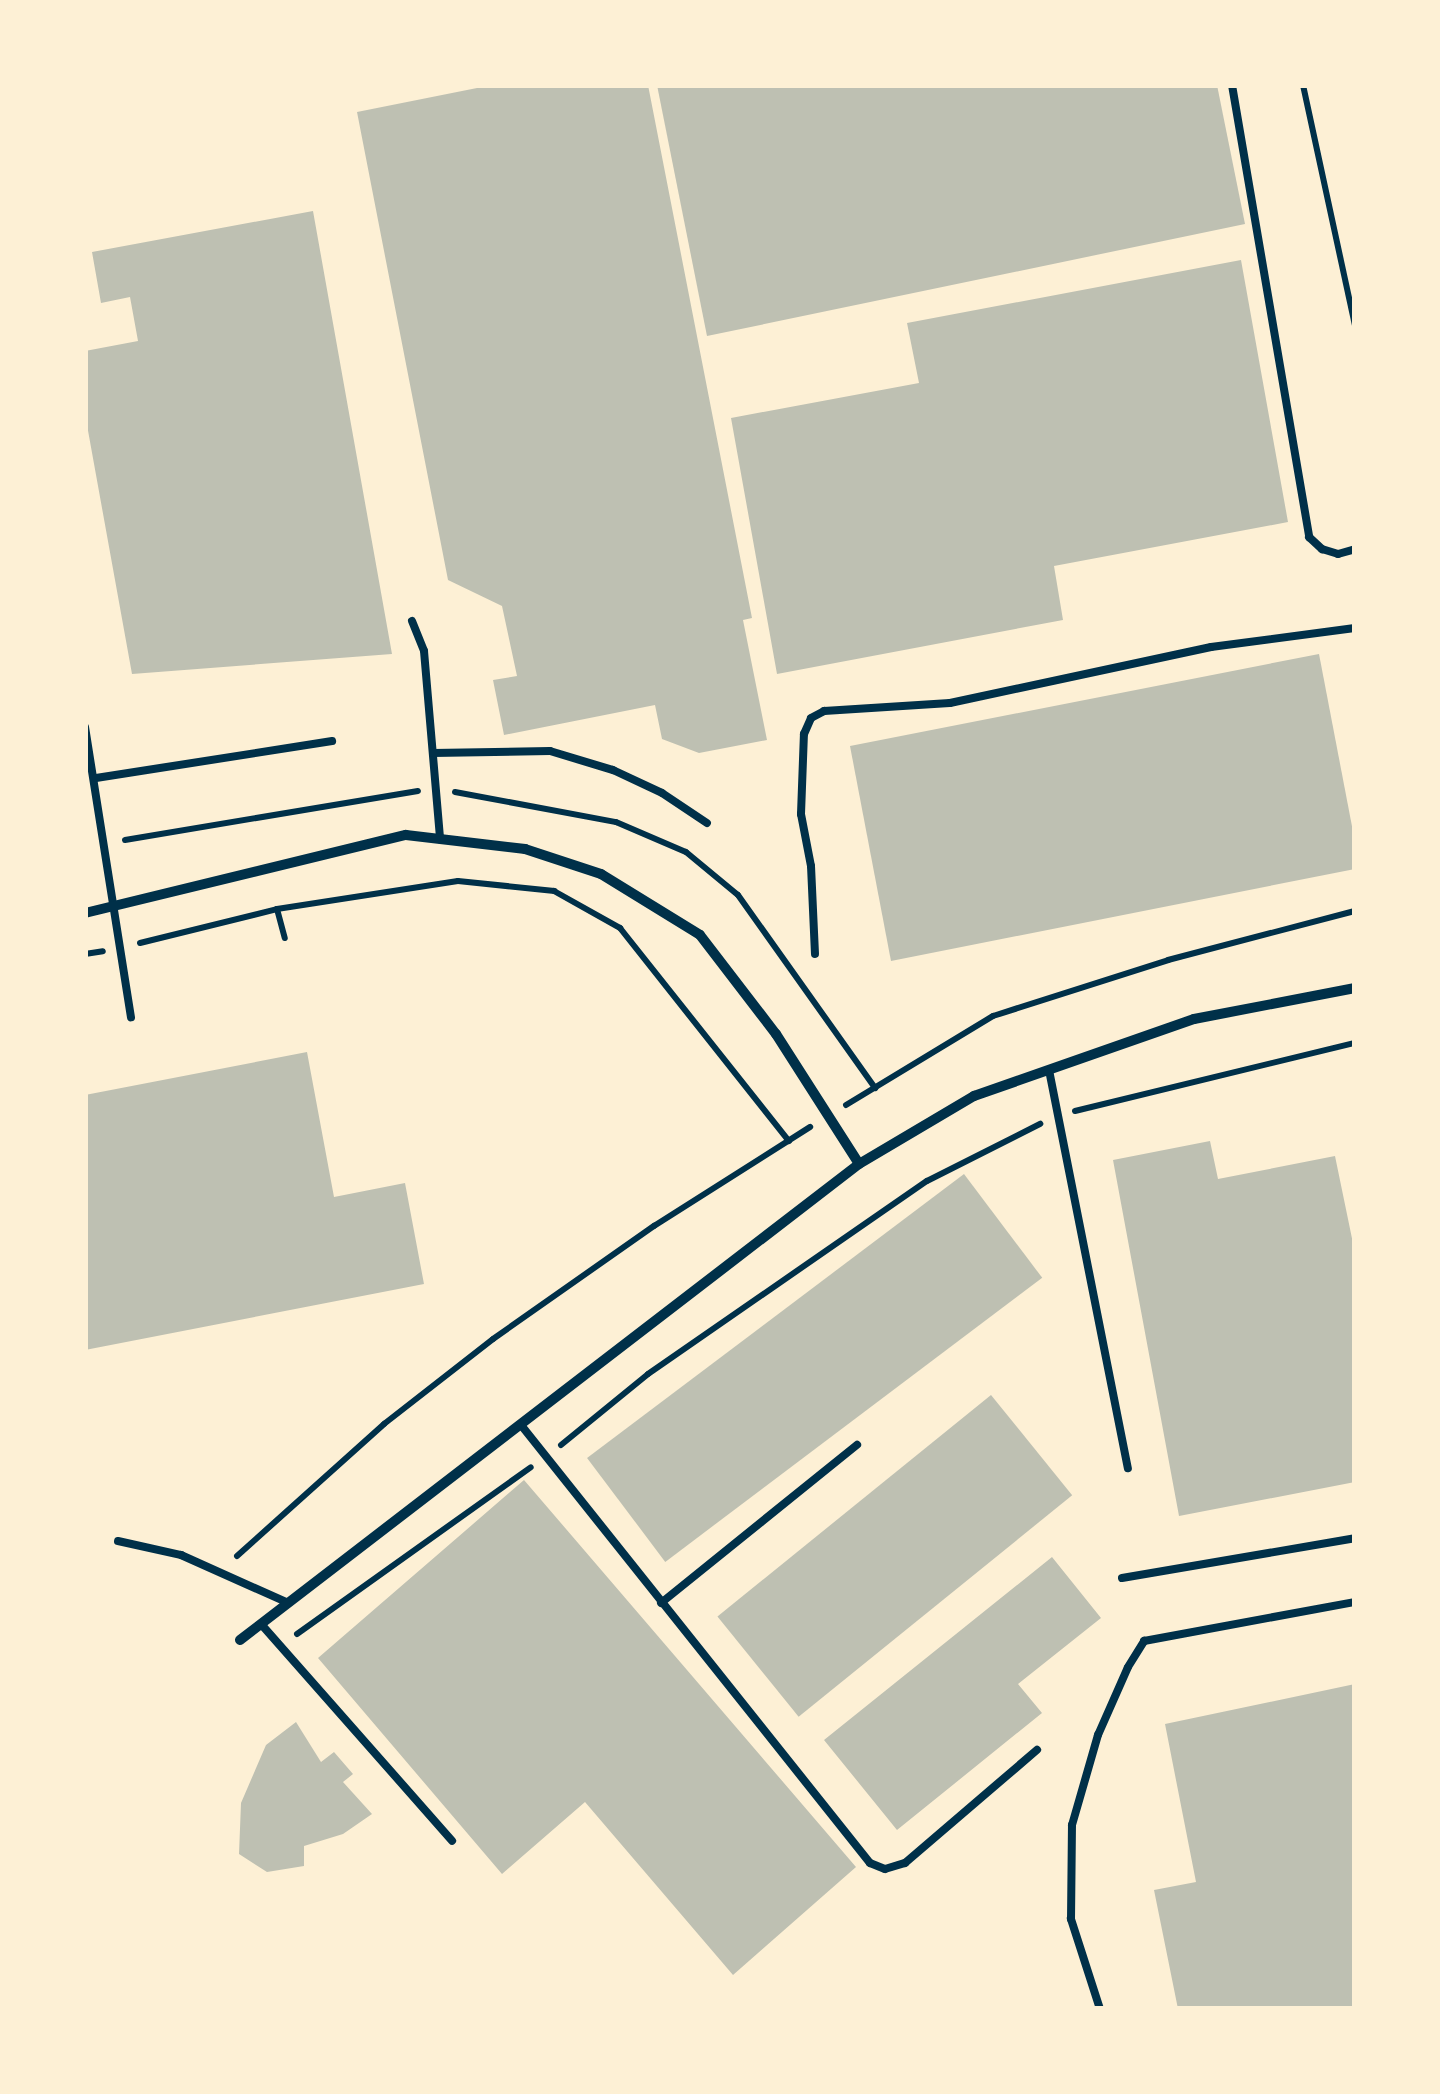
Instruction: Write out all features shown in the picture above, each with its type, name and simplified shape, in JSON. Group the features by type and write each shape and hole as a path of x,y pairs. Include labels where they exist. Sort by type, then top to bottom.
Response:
{"street":[{"path":"85,912 406,835 526,848 601,874 700,935 776,1034 859,1164"},
{"path":"240,1640 859,1164 974,1096 1194,1019 1355,988"}],"lane":[{"path":"1232,85 1308,537 1322,550 1338,554 1355,548"},
{"path":"412,621 424,651 440,839"},
{"path":"814,954 811,866 801,814 804,734 812,718 824,711 950,703 1211,648 1355,628"},
{"path":"85,727 131,1017"},
{"path":"96,778 332,741"},
{"path":"433,753 550,751 613,770 662,793 707,823"},
{"path":"1049,1070 1128,1468"},
{"path":"521,1425 870,1863 885,1869 905,1863 1036,1750"},
{"path":"661,1603 857,1445"},
{"path":"1122,1578 1355,1538"},
{"path":"118,1541 155,1546 286,1602"},
{"path":"1100,2009 1071,1919 1072,1825 1098,1734 1128,1667 1144,1642 1355,1602"},
{"path":"261,1624 452,1840"}],"path":[{"path":"1303,85 1355,325"},
{"path":"85,954 277,910 458,881 554,891 620,928 789,1141"},
{"path":"277,910 284,938"},
{"path":"220,1572 384,1424 493,1339 654,1226 993,1016 1168,960 1355,910"},
{"path":"280,1646 546,1457 648,1374 926,1181 1058,1115 1355,1043"}],"building":[{"path":"492,85 648,85 752,618 743,620 767,740 699,753 662,739 655,705 504,735 493,680 517,676 502,606 448,580 357,112"},
{"path":"657,85 1217,85 1245,224 707,336"},
{"path":"313,211 392,654 132,674 85,414 85,351 138,341 130,297 101,303 92,252"},
{"path":"1241,260 1288,522 1054,566 1063,620 777,674 731,418 919,383 907,323"},
{"path":"1319,654 1355,842 1355,869 891,961 850,746"},
{"path":"307,1052 334,1197 405,1183 424,1284 85,1350 85,1095"},
{"path":"1210,1141 1218,1179 1335,1156 1355,1253 1355,1482 1179,1516 1113,1160"},
{"path":"964,1174 1042,1278 665,1562 587,1458"},
{"path":"991,1395 1072,1495 799,1717 717,1617"},
{"path":"524,1480 856,1867 733,1975 585,1802 502,1874 318,1658"},
{"path":"1052,1557 1101,1618 1018,1684 1042,1713 897,1830 824,1740"},
{"path":"1355,1684 1355,2009 1178,2009 1154,1890 1196,1882 1165,1724"},
{"path":"296,1722 321,1762 334,1752 353,1774 343,1782 372,1814 343,1834 304,1846 304,1866 267,1872 239,1854 241,1803 266,1745"}]}
